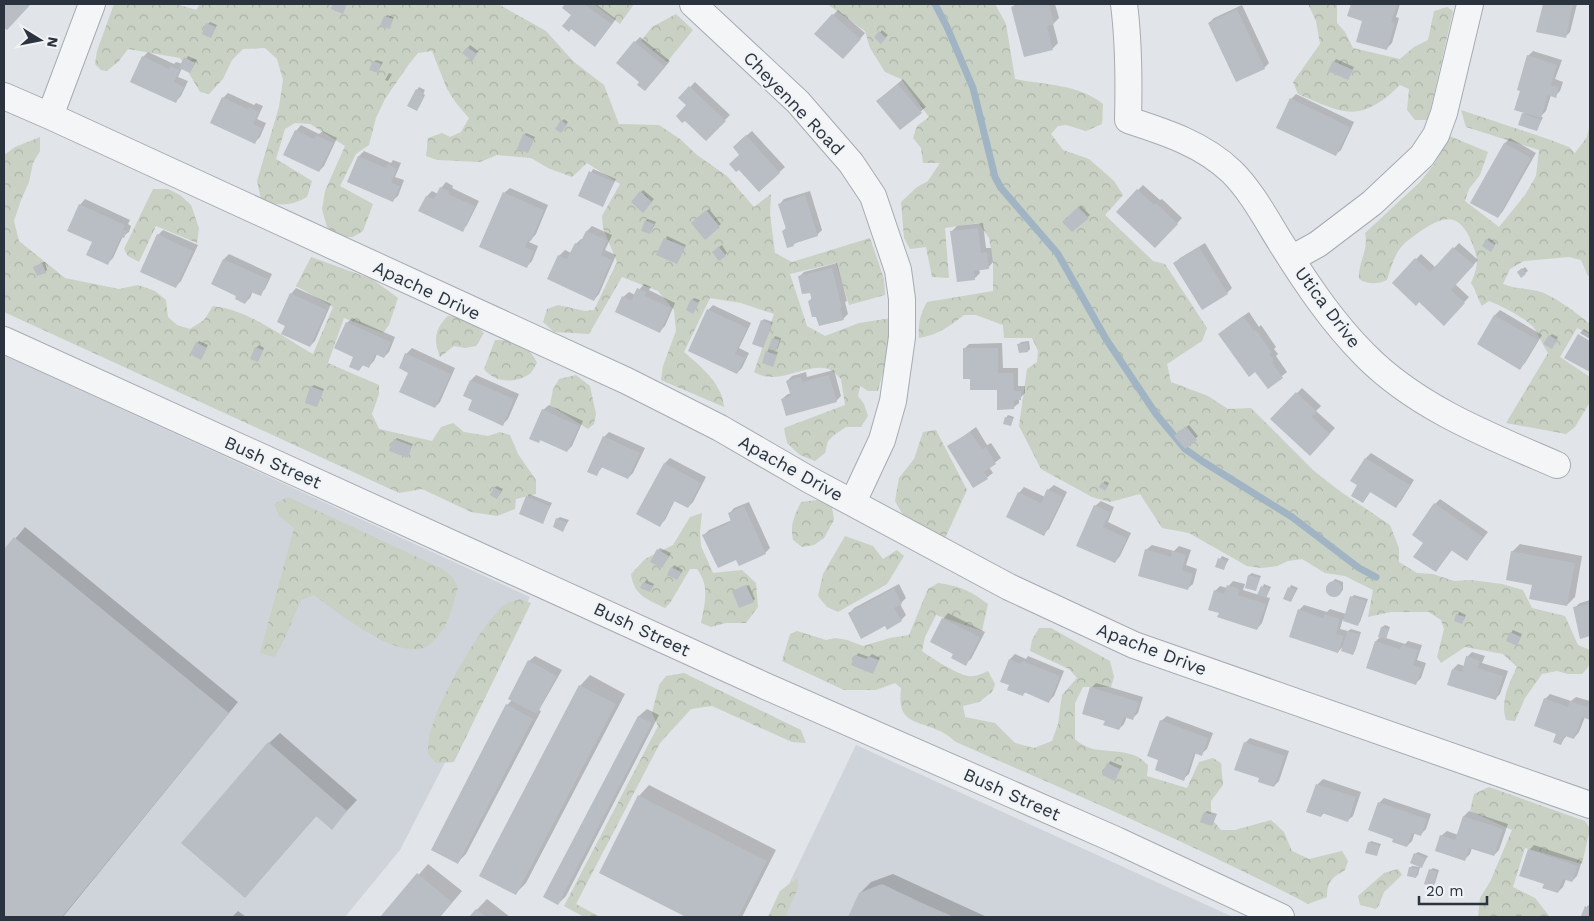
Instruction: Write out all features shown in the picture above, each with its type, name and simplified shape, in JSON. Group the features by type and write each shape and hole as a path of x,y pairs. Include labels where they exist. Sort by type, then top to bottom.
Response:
{"street":[{"path":"50,116 92,4"},
{"name":"Cheyenne Road","path":"693,4 798,102 851,163 873,196 898,270 902,299 902,337 893,401 882,440 852,502"},
{"name":"Utica Drive","path":"1124,4 1128,44 1128,120 1179,138 1210,155 1232,172 1245,188 1291,259 1339,327 1384,374 1429,404 1467,425 1557,465"},
{"path":"1291,259 1318,244 1372,203 1422,156 1436,135 1444,113 1470,4"},
{"name":"Apache Drive","path":"4,96 621,379 720,428 915,538 1024,595 1134,645 1385,732 1590,806"},
{"name":"Bush Street","path":"4,340 772,689 1116,840 1281,917"}],"shaded area":[{"path":"4,355 530,597 400,850 345,917 4,917"},
{"path":"856,745 1233,917 773,917"}],"green space":[{"path":"114,4 176,4 196,10 200,4 498,4 546,31 574,62 604,85 619,124 659,125 727,176 754,207 771,194 770,214 775,253 792,262 870,238 884,279 885,295 849,305 836,263 790,274 807,326 825,336 859,323 892,318 878,391 868,391 860,386 858,396 864,404 868,416 861,427 846,427 834,435 828,441 825,453 815,461 800,455 787,443 784,428 845,405 841,379 829,369 820,368 773,377 754,372 774,314 741,303 710,298 684,352 710,376 719,390 724,407 661,380 663,366 676,331 674,310 658,291 622,277 589,334 554,332 543,322 547,309 558,305 585,311 594,310 617,262 603,228 602,216 620,184 587,163 572,177 548,168 531,158 497,155 480,162 437,160 426,156 428,138 442,133 450,137 461,132 469,118 447,89 432,51 418,53 385,99 376,118 369,145 356,154 340,186 373,204 363,231 353,237 339,237 327,227 322,209 325,191 345,146 310,124 295,123 285,129 276,159 312,181 307,197 290,204 267,202 261,199 257,181 279,107 283,80 277,59 265,48 243,49 232,60 223,79 209,94 200,92 180,58 128,49 119,61 107,71 101,70 95,64 97,51"},
{"path":"594,4 634,4 620,24"},
{"path":"827,4 995,4 1006,24 1015,79 1073,89 1094,97 1103,104 1102,124 1086,131 1066,125 1058,126 1051,134 1063,150 1089,159 1114,181 1123,195 1105,215 1153,261 1165,264 1207,328 1202,341 1167,364 1171,382 1208,396 1228,409 1251,408 1314,471 1390,525 1399,548 1399,562 1417,573 1433,574 1454,581 1471,580 1502,584 1523,590 1532,608 1565,616 1578,645 1590,650 1589,663 1585,671 1582,674 1568,674 1557,671 1542,674 1525,698 1515,721 1506,720 1504,713 1505,700 1508,686 1517,667 1503,654 1465,647 1441,663 1437,657 1444,629 1441,620 1429,612 1391,612 1368,617 1373,590 1345,576 1325,573 1302,559 1288,561 1277,566 1261,568 1247,566 1189,533 1162,528 1140,494 1110,502 1092,497 1041,469 1019,426 1027,369 1037,362 1038,351 1032,338 1004,338 1003,325 976,315 964,315 938,332 919,338 920,320 927,302 993,291 993,261 989,238 979,223 945,228 949,278 932,277 926,247 910,249 904,238 901,202 917,187 928,181 940,163 923,163 921,148 913,138 917,126 929,117 901,79 885,72 870,48 865,31"},
{"path":"1308,4 1337,4 1337,23 1345,32 1353,48 1400,59 1414,47 1428,40 1434,11 1447,7 1453,11 1428,120 1415,120 1407,110 1409,89 1400,85 1374,106 1351,112 1328,107 1298,94 1293,82 1320,44 1316,21"},
{"path":"676,14 693,30 667,62 641,41 652,27"},
{"path":"1461,110 1548,139 1569,147 1575,153 1587,137 1590,124 1590,275 1588,276 1581,260 1569,257 1524,261 1510,269 1503,284 1533,290 1550,296 1590,324 1590,334 1577,328 1560,357 1590,377 1590,402 1575,427 1566,434 1506,423 1548,353 1531,324 1489,301 1482,306 1471,283 1476,267 1476,254 1467,232 1456,221 1442,220 1427,227 1408,240 1397,253 1387,280 1373,283 1359,279 1366,245 1365,233 1420,182 1435,163 1447,135 1488,152 1480,175 1469,189 1465,201 1499,227 1525,195 1536,176 1539,150 1466,127"},
{"path":"40,137 40,151 33,163 29,182 14,221 19,241 65,278 119,289 138,285 155,291 166,300 168,317 177,325 190,329 204,320 213,306 227,309 265,325 313,354 333,307 296,286 311,257 372,279 398,298 389,325 383,333 344,318 328,363 379,385 379,394 372,414 379,429 432,441 441,427 453,423 464,432 488,436 500,432 510,435 518,454 536,480 536,494 516,499 515,509 497,516 471,512 422,489 399,493 4,312 4,155 15,147"},
{"path":"153,189 168,189 180,195 191,205 199,228 197,243 156,226 139,262 128,256 124,249"},
{"path":"448,316 468,320 484,333 476,346 465,348 454,346 440,357 436,345 436,335 440,325"},
{"path":"495,340 515,342 525,347 537,363 531,373 516,380 504,380 493,377 488,373 484,369"},
{"path":"576,375 590,386 596,414 594,424 588,429 550,405 553,389 559,379"},
{"path":"936,430 967,490 941,547 903,515 895,501 899,478 914,459 923,432"},
{"path":"288,497 443,569 453,578 458,587 452,608 444,628 434,641 419,649 407,649 393,645 364,630 314,595 301,600 275,657 260,653 294,528 279,516 274,504"},
{"path":"818,500 832,507 834,520 824,538 814,545 802,547 793,540 792,525 795,516 801,502"},
{"path":"702,513 701,546 713,573 742,570 756,583 758,607 746,623 726,623 711,627 701,623 705,602 705,588 697,569 690,569 670,603 665,608 642,596 635,587 631,574 645,559 673,545 690,517"},
{"path":"845,536 873,546 883,559 897,550 904,556 887,584 838,612 827,607 818,596 823,574"},
{"path":"938,583 965,590 988,604 982,631 936,615 925,637 922,651 963,675 974,676 988,671 995,684 992,692 979,702 963,706 965,717 995,723 1015,743 1034,748 1052,741 1058,724 1062,695 1077,678 1069,669 1030,651 1032,640 1039,628 1051,628 1110,661 1114,677 1111,687 1083,687 1075,703 1075,739 1089,748 1128,753 1138,757 1148,765 1147,776 1187,788 1199,762 1213,758 1221,763 1223,785 1211,801 1211,818 1221,830 1235,830 1271,820 1284,832 1292,851 1309,859 1342,851 1348,861 1345,870 1329,884 1327,897 1308,904 1177,840 956,742 942,732 915,722 905,714 900,700 901,688 895,683 876,690 844,690 782,661 790,634 797,631 826,640 835,638 863,646 890,638 909,635 928,589"},
{"path":"520,599 531,603 454,762 436,763 428,754 429,741 439,708 448,688 470,649 493,617 505,605"},
{"path":"684,673 801,730 806,743 792,742 712,706 691,709 660,743 576,904 600,917 584,917 564,906 658,726 652,713 659,685 666,676"},
{"path":"1489,787 1585,821 1590,829 1582,864 1525,848 1513,887 1535,898 1550,917 1478,917 1480,898 1490,882 1512,830 1470,811 1474,794"},
{"path":"1398,869 1402,875 1384,892 1376,909 1360,905 1358,896 1384,873"},
{"path":"798,877 798,888 785,917 768,917 780,891"}],"building":[{"path":"4,4 31,4 7,30 4,28"},
{"path":"333,4 347,4 343,14 331,9"},
{"path":"565,4 584,4 612,24 595,47 571,29 569,32 562,26 571,15 562,8"},
{"path":"1023,4 1049,4 1054,24 1047,26 1053,50 1024,57 1011,7"},
{"path":"1351,4 1397,4 1391,22 1395,23 1387,50 1356,42 1362,21 1347,16"},
{"path":"1543,4 1573,4 1566,38 1536,32"},
{"path":"1237,9 1265,69 1236,82 1208,23"},
{"path":"832,14 861,39 843,59 814,34"},
{"path":"384,16 393,19 390,29 380,26"},
{"path":"206,23 216,27 211,38 202,34"},
{"path":"879,31 886,38 881,44 874,37"},
{"path":"634,41 665,67 645,91 637,85 639,82 616,63"},
{"path":"467,47 477,54 472,61 462,53"},
{"path":"1527,55 1557,65 1551,85 1559,87 1556,98 1548,95 1541,118 1514,110 1520,91 1517,90"},
{"path":"142,56 169,69 170,66 180,70 174,82 184,87 176,103 130,82"},
{"path":"184,57 195,63 190,73 179,68"},
{"path":"373,61 381,64 378,73 369,70"},
{"path":"1333,61 1353,70 1348,80 1328,71"},
{"path":"898,84 922,113 900,130 876,101"},
{"path":"689,86 726,121 706,141 685,121 682,123 676,116 686,105 678,98"},
{"path":"416,89 424,93 417,111 407,106"},
{"path":"222,97 259,112 253,124 262,128 255,144 210,123"},
{"path":"1290,98 1350,127 1336,156 1276,128"},
{"path":"1522,113 1541,120 1537,131 1518,125"},
{"path":"561,120 567,125 561,133 555,129"},
{"path":"295,130 314,139 316,135 333,143 319,172 283,155"},
{"path":"523,134 534,139 528,153 517,149"},
{"path":"746,135 780,173 759,192 739,170 736,172 729,164 739,155 733,147"},
{"path":"1504,143 1531,158 1498,218 1470,203"},
{"path":"358,156 386,168 387,164 397,169 391,182 400,186 393,202 347,182"},
{"path":"589,171 614,182 603,207 578,196"},
{"path":"440,187 449,191 448,194 475,206 463,232 418,211 426,196 434,199"},
{"path":"1137,189 1154,205 1156,203 1178,224 1155,248 1116,212"},
{"path":"640,191 652,202 643,213 631,202"},
{"path":"503,192 544,210 531,241 528,240 525,247 534,251 527,268 479,247"},
{"path":"805,195 818,236 793,244 794,246 787,248 782,231 786,229 778,204"},
{"path":"79,204 125,225 123,230 127,231 124,238 121,237 108,265 86,255 92,242 67,231"},
{"path":"1078,207 1089,218 1072,232 1062,222"},
{"path":"706,210 720,227 705,240 691,223"},
{"path":"645,220 654,224 650,234 641,231"},
{"path":"978,228 981,253 987,252 989,269 974,271 975,280 957,282 950,231"},
{"path":"586,231 607,240 601,255 612,260 594,301 547,279 558,255 567,259 575,243 579,245"},
{"path":"157,234 193,251 176,288 140,272"},
{"path":"664,238 685,247 677,264 656,255"},
{"path":"1486,239 1495,245 1491,252 1482,246"},
{"path":"719,247 726,256 719,261 712,252"},
{"path":"1199,247 1228,294 1202,310 1173,263"},
{"path":"1453,247 1474,265 1451,290 1465,303 1444,326 1419,302 1416,306 1392,283 1415,258 1430,272"},
{"path":"223,259 268,279 261,296 251,292 245,304 235,299 236,296 211,284"},
{"path":"42,263 46,273 37,276 33,267"},
{"path":"832,268 844,320 819,326 816,317 812,317 808,301 812,300 810,293 802,294 798,276"},
{"path":"1522,268 1526,274 1521,278 1517,272"},
{"path":"637,288 646,292 645,296 671,308 660,333 615,312 622,296 631,301"},
{"path":"290,293 327,310 310,347 281,334 285,326 277,322"},
{"path":"691,299 699,303 693,314 686,310"},
{"path":"707,309 747,328 735,354 745,358 737,374 688,351"},
{"path":"1494,315 1538,340 1520,370 1477,344"},
{"path":"1243,316 1254,331 1256,330 1272,353 1269,354 1274,360 1272,362 1283,378 1268,389 1255,372 1249,377 1218,334"},
{"path":"761,320 772,325 763,348 752,344"},
{"path":"346,322 391,342 384,358 375,354 369,368 362,365 359,371 349,367 353,357 334,348"},
{"path":"1578,334 1590,341 1590,372 1564,358"},
{"path":"1549,335 1557,340 1552,349 1543,344"},
{"path":"772,338 780,340 776,351 768,349"},
{"path":"196,342 207,348 201,360 190,354"},
{"path":"1027,343 1028,352 1019,353 1017,344"},
{"path":"255,347 263,350 258,362 250,359"},
{"path":"963,348 998,348 998,373 1013,373 1014,391 1021,391 1021,400 1014,400 1014,409 997,410 997,390 970,390 970,379 963,379"},
{"path":"766,351 777,355 773,367 762,363"},
{"path":"405,353 451,374 435,408 399,392 408,373 399,368"},
{"path":"829,375 837,402 786,416 781,399 791,396 786,381 801,377 802,382"},
{"path":"470,380 514,399 503,426 468,410 472,400 463,396"},
{"path":"310,386 323,391 317,407 305,403"},
{"path":"1296,392 1317,412 1312,417 1330,434 1310,456 1270,419"},
{"path":"542,409 579,426 567,452 540,440 539,443 529,439"},
{"path":"1005,417 1013,419 1011,426 1003,424"},
{"path":"1186,426 1197,440 1185,449 1174,436"},
{"path":"970,432 982,449 986,447 996,464 984,472 988,479 973,488 947,446"},
{"path":"603,436 640,453 628,479 601,467 597,476 587,472"},
{"path":"394,439 412,446 408,458 389,451"},
{"path":"1365,458 1410,485 1396,508 1370,492 1363,503 1351,496 1357,485 1350,481"},
{"path":"664,463 701,483 688,508 674,501 660,527 636,514"},
{"path":"1102,482 1108,486 1105,491 1099,487"},
{"path":"494,487 501,491 497,499 490,495"},
{"path":"1047,489 1063,497 1044,536 1006,517 1018,492 1041,503"},
{"path":"526,496 550,506 543,524 519,514"},
{"path":"1434,503 1483,537 1467,561 1451,550 1436,572 1413,557 1423,543 1412,535"},
{"path":"1094,505 1110,512 1103,527 1127,538 1115,563 1076,546"},
{"path":"744,506 766,554 739,566 736,560 718,568 702,535 731,522 728,513"},
{"path":"556,518 567,523 563,532 553,527"},
{"path":"14,537 229,713 62,917 4,917 4,549"},
{"path":"657,549 669,556 662,568 650,562"},
{"path":"1145,549 1171,557 1172,551 1186,555 1182,570 1193,574 1188,590 1138,576"},
{"path":"1511,551 1575,563 1567,606 1529,599 1532,585 1506,580"},
{"path":"1218,558 1227,561 1224,570 1215,567"},
{"path":"671,567 681,572 677,580 667,575"},
{"path":"1248,575 1260,578 1256,591 1245,588"},
{"path":"1331,581 1337,581 1342,586 1340,595 1331,597 1326,592 1326,586"},
{"path":"643,582 653,586 650,592 640,588"},
{"path":"746,585 754,602 739,608 732,591"},
{"path":"1227,585 1240,589 1238,595 1266,604 1257,630 1217,617 1219,613 1208,610 1214,590 1224,594"},
{"path":"1261,586 1270,589 1266,598 1257,595"},
{"path":"1288,587 1296,590 1291,602 1283,599"},
{"path":"894,588 902,604 894,608 902,621 887,630 885,626 861,639 848,613"},
{"path":"1350,596 1366,601 1358,626 1343,621"},
{"path":"1590,604 1590,636 1580,639 1573,607"},
{"path":"1298,609 1323,618 1324,614 1340,619 1336,634 1344,636 1338,653 1289,637"},
{"path":"1456,614 1465,617 1462,624 1454,621"},
{"path":"942,618 980,637 966,666 951,658 953,654 930,642"},
{"path":"1381,627 1389,629 1386,639 1378,637"},
{"path":"1347,631 1360,634 1353,655 1341,651"},
{"path":"1510,632 1521,637 1517,646 1506,641"},
{"path":"1375,641 1400,649 1402,645 1418,650 1413,665 1422,668 1416,685 1366,668"},
{"path":"855,655 867,659 868,656 879,660 873,674 851,665"},
{"path":"1466,656 1480,661 1478,668 1503,676 1496,700 1447,685 1452,669 1462,672"},
{"path":"1009,659 1020,664 1022,661 1060,676 1049,703 1024,692 1023,696 1007,690 1009,685 1000,682"},
{"path":"528,660 557,676 537,714 508,699"},
{"path":"579,685 616,704 516,895 479,876"},
{"path":"1090,687 1139,702 1133,720 1124,717 1119,730 1103,725 1105,721 1082,714"},
{"path":"1544,698 1568,707 1570,701 1587,707 1590,698 1590,720 1582,717 1574,739 1565,736 1561,745 1553,742 1556,734 1534,726"},
{"path":"506,704 533,719 458,864 431,850"},
{"path":"638,716 652,723 558,905 543,897"},
{"path":"1160,720 1208,738 1202,756 1194,753 1184,781 1155,770 1158,760 1147,756"},
{"path":"268,742 347,811 332,830 316,816 245,898 181,843"},
{"path":"1244,742 1285,756 1274,787 1258,782 1259,778 1234,770"},
{"path":"1107,763 1120,769 1115,781 1102,775"},
{"path":"1316,784 1356,797 1348,822 1322,813 1321,817 1306,812"},
{"path":"638,795 767,861 738,917 686,917 599,873"},
{"path":"1378,802 1427,819 1421,836 1412,833 1407,847 1392,842 1393,839 1368,830"},
{"path":"1204,812 1216,816 1212,826 1200,822"},
{"path":"1463,816 1503,829 1494,856 1469,848 1465,861 1435,851 1440,835 1455,840"},
{"path":"1368,842 1380,846 1377,856 1365,853"},
{"path":"1528,849 1578,866 1572,882 1563,879 1558,893 1542,888 1544,884 1519,876"},
{"path":"1414,853 1426,858 1422,868 1410,863"},
{"path":"1409,867 1418,869 1416,878 1407,876"},
{"path":"1429,869 1437,872 1433,887 1424,884"},
{"path":"417,873 452,902 440,917 380,917"},
{"path":"882,884 954,917 848,917 859,893"},
{"path":"1585,906 1590,909 1589,917 1581,916"},
{"path":"476,909 487,917 469,917"}],"waterway":[{"path":"935,4 973,88 995,177 1001,188 1058,254 1106,339 1156,414 1185,449 1292,517 1359,568 1376,577"}]}
